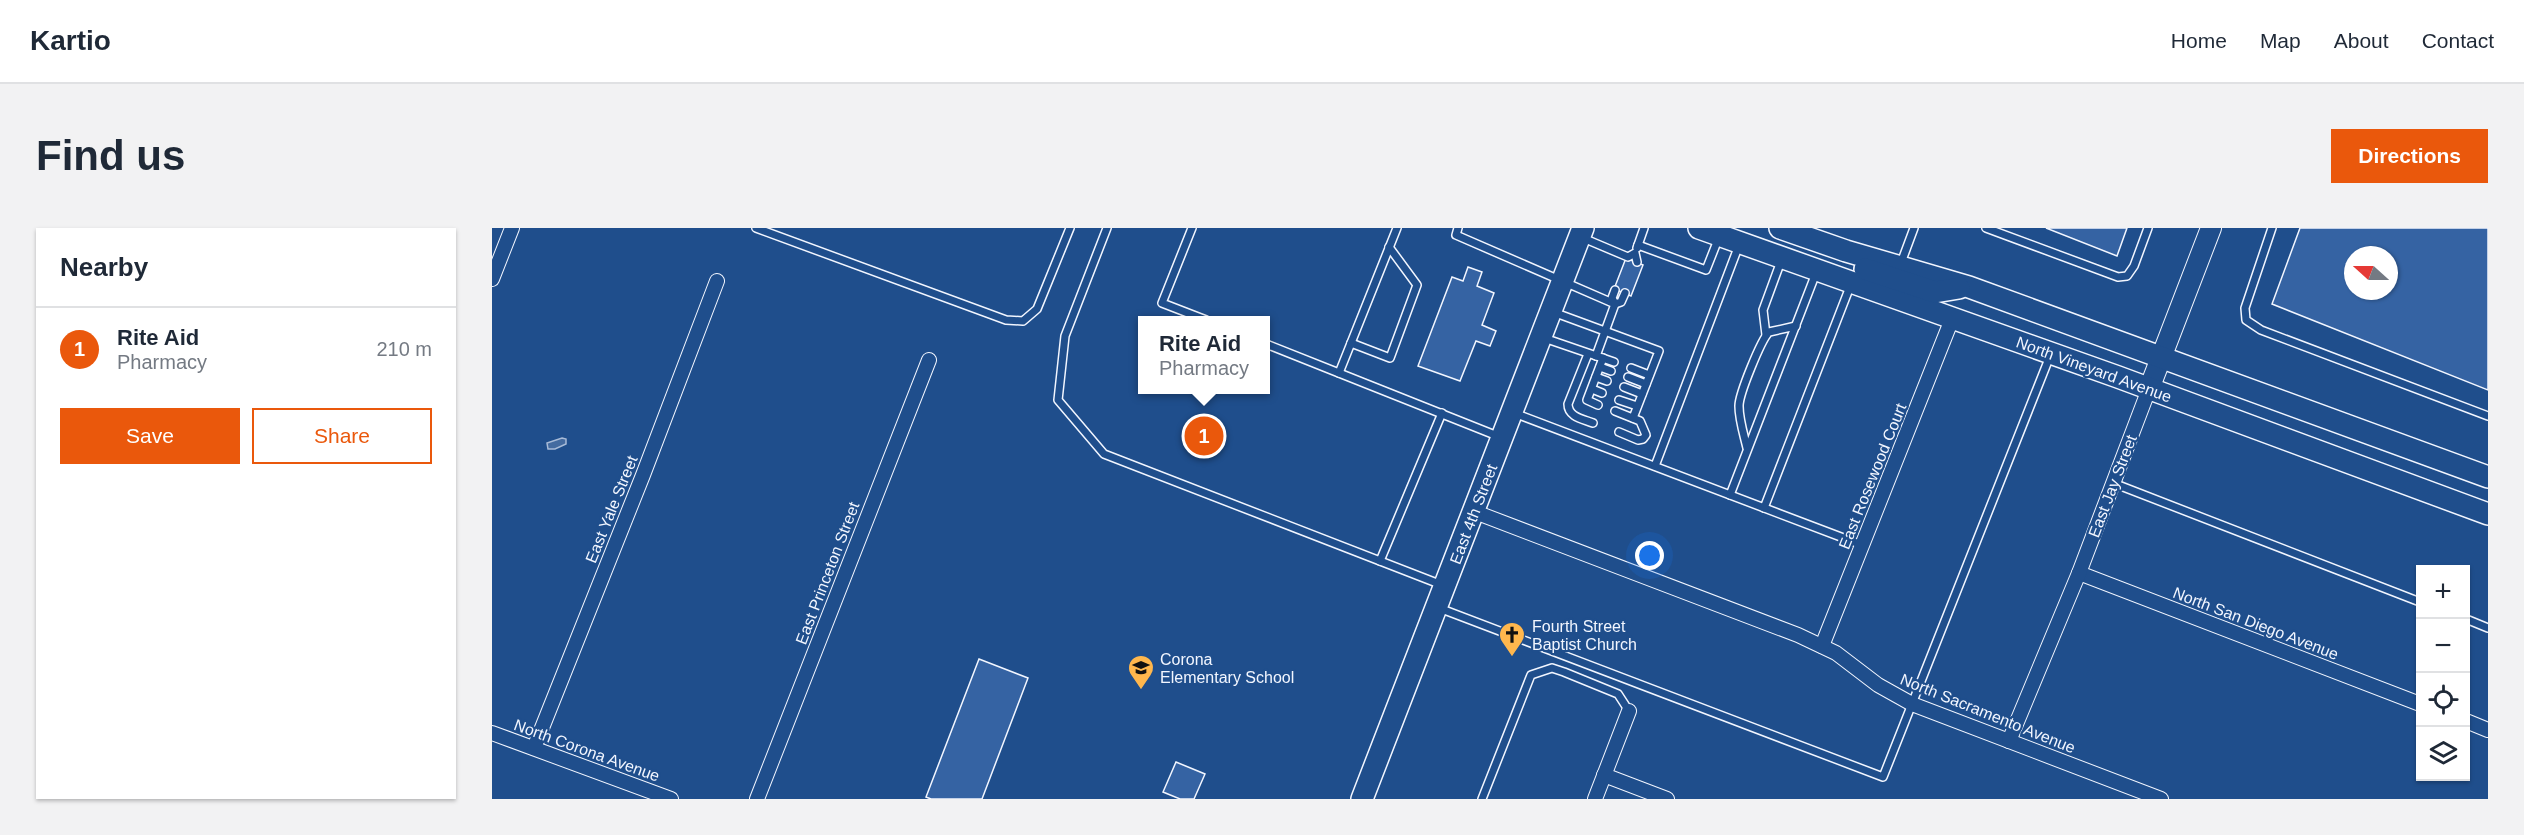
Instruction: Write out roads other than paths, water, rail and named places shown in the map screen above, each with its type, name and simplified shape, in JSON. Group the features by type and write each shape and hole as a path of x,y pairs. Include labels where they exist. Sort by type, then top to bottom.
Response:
{"main road":[{"name":"North Vineyard Avenue","path":"1699,228 2149,389 2488,514"},
{"name":"North Vineyard Avenue","path":"1786,229 1846,250 1969,287 2488,477"},
{"name":"East 4th Street","path":"1362,799 1475,512 1581,232"},
{"path":"1817,271 1832,264 1845,264 1935,292 1969,287"}],"street":[{"path":"492,279 496,260 512,228"},
{"name":"East Jay Street","path":"2009,741 2079,573 2211,228"},
{"name":"East Yale Street","path":"534,748 643,475 717,281"},
{"name":"East Rosewood Court","path":"1822,646 1952,319"},
{"name":"East Princeton Street","path":"757,799 929,360"},
{"name":"North Sacramento Avenue","path":"1475,512 1822,646 1836,653 1878,685 1912,704 2161,799"},
{"name":"North San Diego Avenue","path":"2079,573 2416,702"},
{"path":"1595,799 1629,711"},
{"path":"2470,723 2488,730"},
{"name":"North Corona Avenue","path":"492,733 534,748 639,793 671,799"},
{"path":"1604,775 1667,799"}],"lane":[{"path":"756,228 1006,320 1023,321 1037,309 1070,228"},
{"path":"1107,228 1065,336 1058,400 1104,454 1445,586"},
{"path":"1191,228 1162,303 1194,316"},
{"path":"1339,373 1397,228"},
{"path":"1458,228 1456,235 1615,304 1622,302 1625,293"},
{"path":"1630,256 1638,245 1644,228"},
{"path":"1900,265 1914,228"},
{"path":"1986,228 2118,277 2127,276 2134,266 2148,228"},
{"path":"2272,228 2245,308 2246,320 2261,330 2488,416"},
{"path":"1581,232 1630,256 1637,262"},
{"path":"1638,245 1706,270 1719,235"},
{"path":"1655,466 1740,243"},
{"path":"1351,343 1390,358 1418,285 1389,247"},
{"path":"1748,450 1740,417 1740,401 1766,335 1764,310 1782,258"},
{"path":"1730,495 1817,271"},
{"path":"1764,508 1851,284"},
{"path":"1593,423 1571,414 1568,404 1596,356 1615,304 1612,298 1615,290"},
{"path":"1551,312 1659,351 1633,417"},
{"path":"1766,335 1796,326"},
{"path":"1541,337 1614,362"},
{"path":"1270,346 1503,438"},
{"path":"1436,607 1883,777 2051,354"},
{"path":"1596,356 1600,367 1587,400 1598,405"},
{"path":"1600,367 1611,371"},
{"path":"1631,368 1649,375"},
{"path":"1596,377 1607,381"},
{"path":"1628,377 1646,384"},
{"path":"1624,387 1642,394"},
{"path":"1592,389 1602,393"},
{"path":"1619,400 1637,406"},
{"path":"1615,411 1640,421 1646,435 1643,439 1638,440 1619,432"},
{"path":"1513,412 1862,545"},
{"path":"1380,561 1442,413"},
{"path":"2113,483 2416,600"},
{"path":"2470,621 2488,628"},
{"path":"1482,799 1531,675 1552,668 1564,672 1618,694 1629,711"}],"water":[{"path":"562,438 566,439 566,444 555,449 548,449 547,443"}],"place":[{"name":"Rite Aid","path":"1204,436"},
{"name":"Fourth Street Baptist Church","path":"1512,658"},
{"name":"Corona Elementary School","path":"1141,691"}]}
